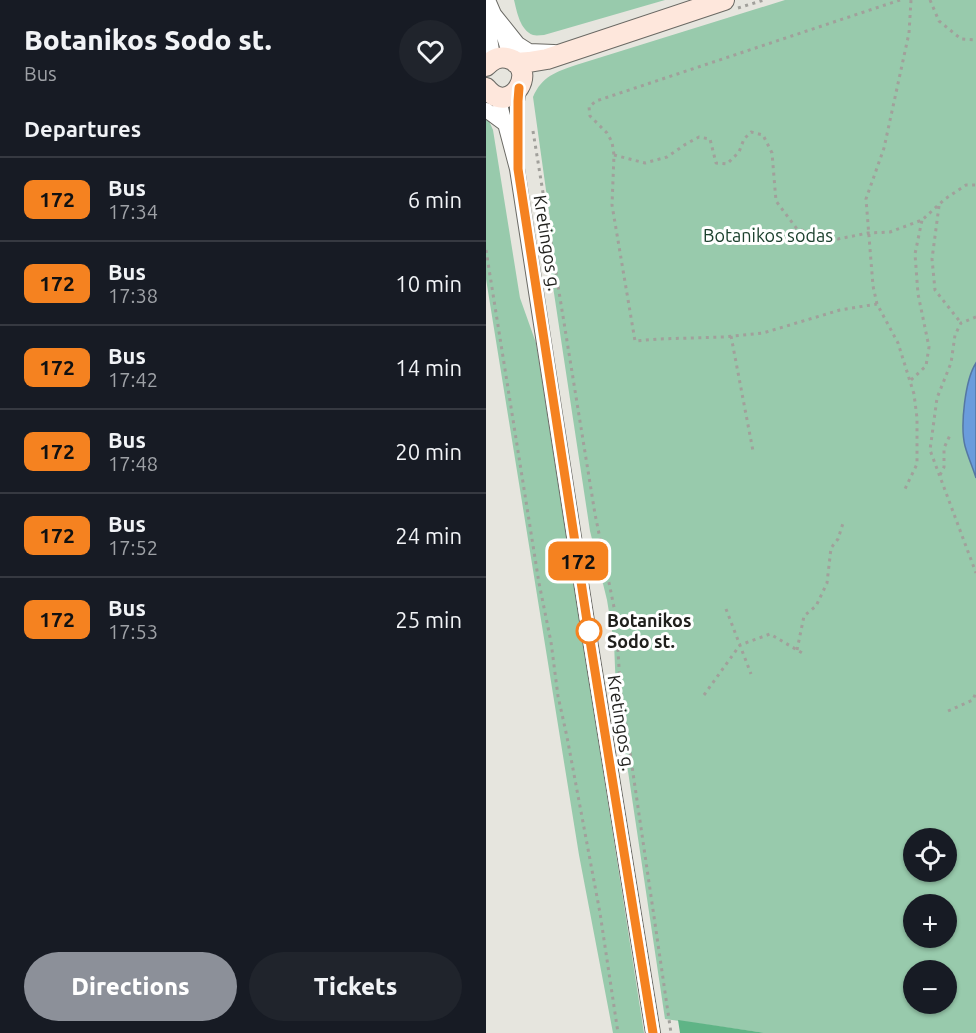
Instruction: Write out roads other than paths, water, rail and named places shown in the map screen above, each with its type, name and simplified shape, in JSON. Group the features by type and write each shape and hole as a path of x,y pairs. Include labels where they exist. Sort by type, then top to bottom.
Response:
{"main road":[{"path":"489,63 501,57 529,62 547,59 724,0"},
{"path":"489,96 508,97 516,92 547,59"},
{"path":"514,61 522,71 521,85"}],"street":[{"path":"488,0 492,51 489,63"},
{"path":"490,13 518,44 529,51 568,52"},
{"path":"490,13 514,61"},
{"name":"Kretingos g.","path":"518,169 518,101 521,85"},
{"name":"Kretingos g.","path":"489,96 505,124 518,169 653,1033"}],"water":[{"path":"976,363 976,478 965,446 963,427 966,391"}],"place":[{"name":"Botanikos Sodo st.","path":"589,631"}],"park label":[{"name":"Botanikos sodas","path":"768,236"}]}
